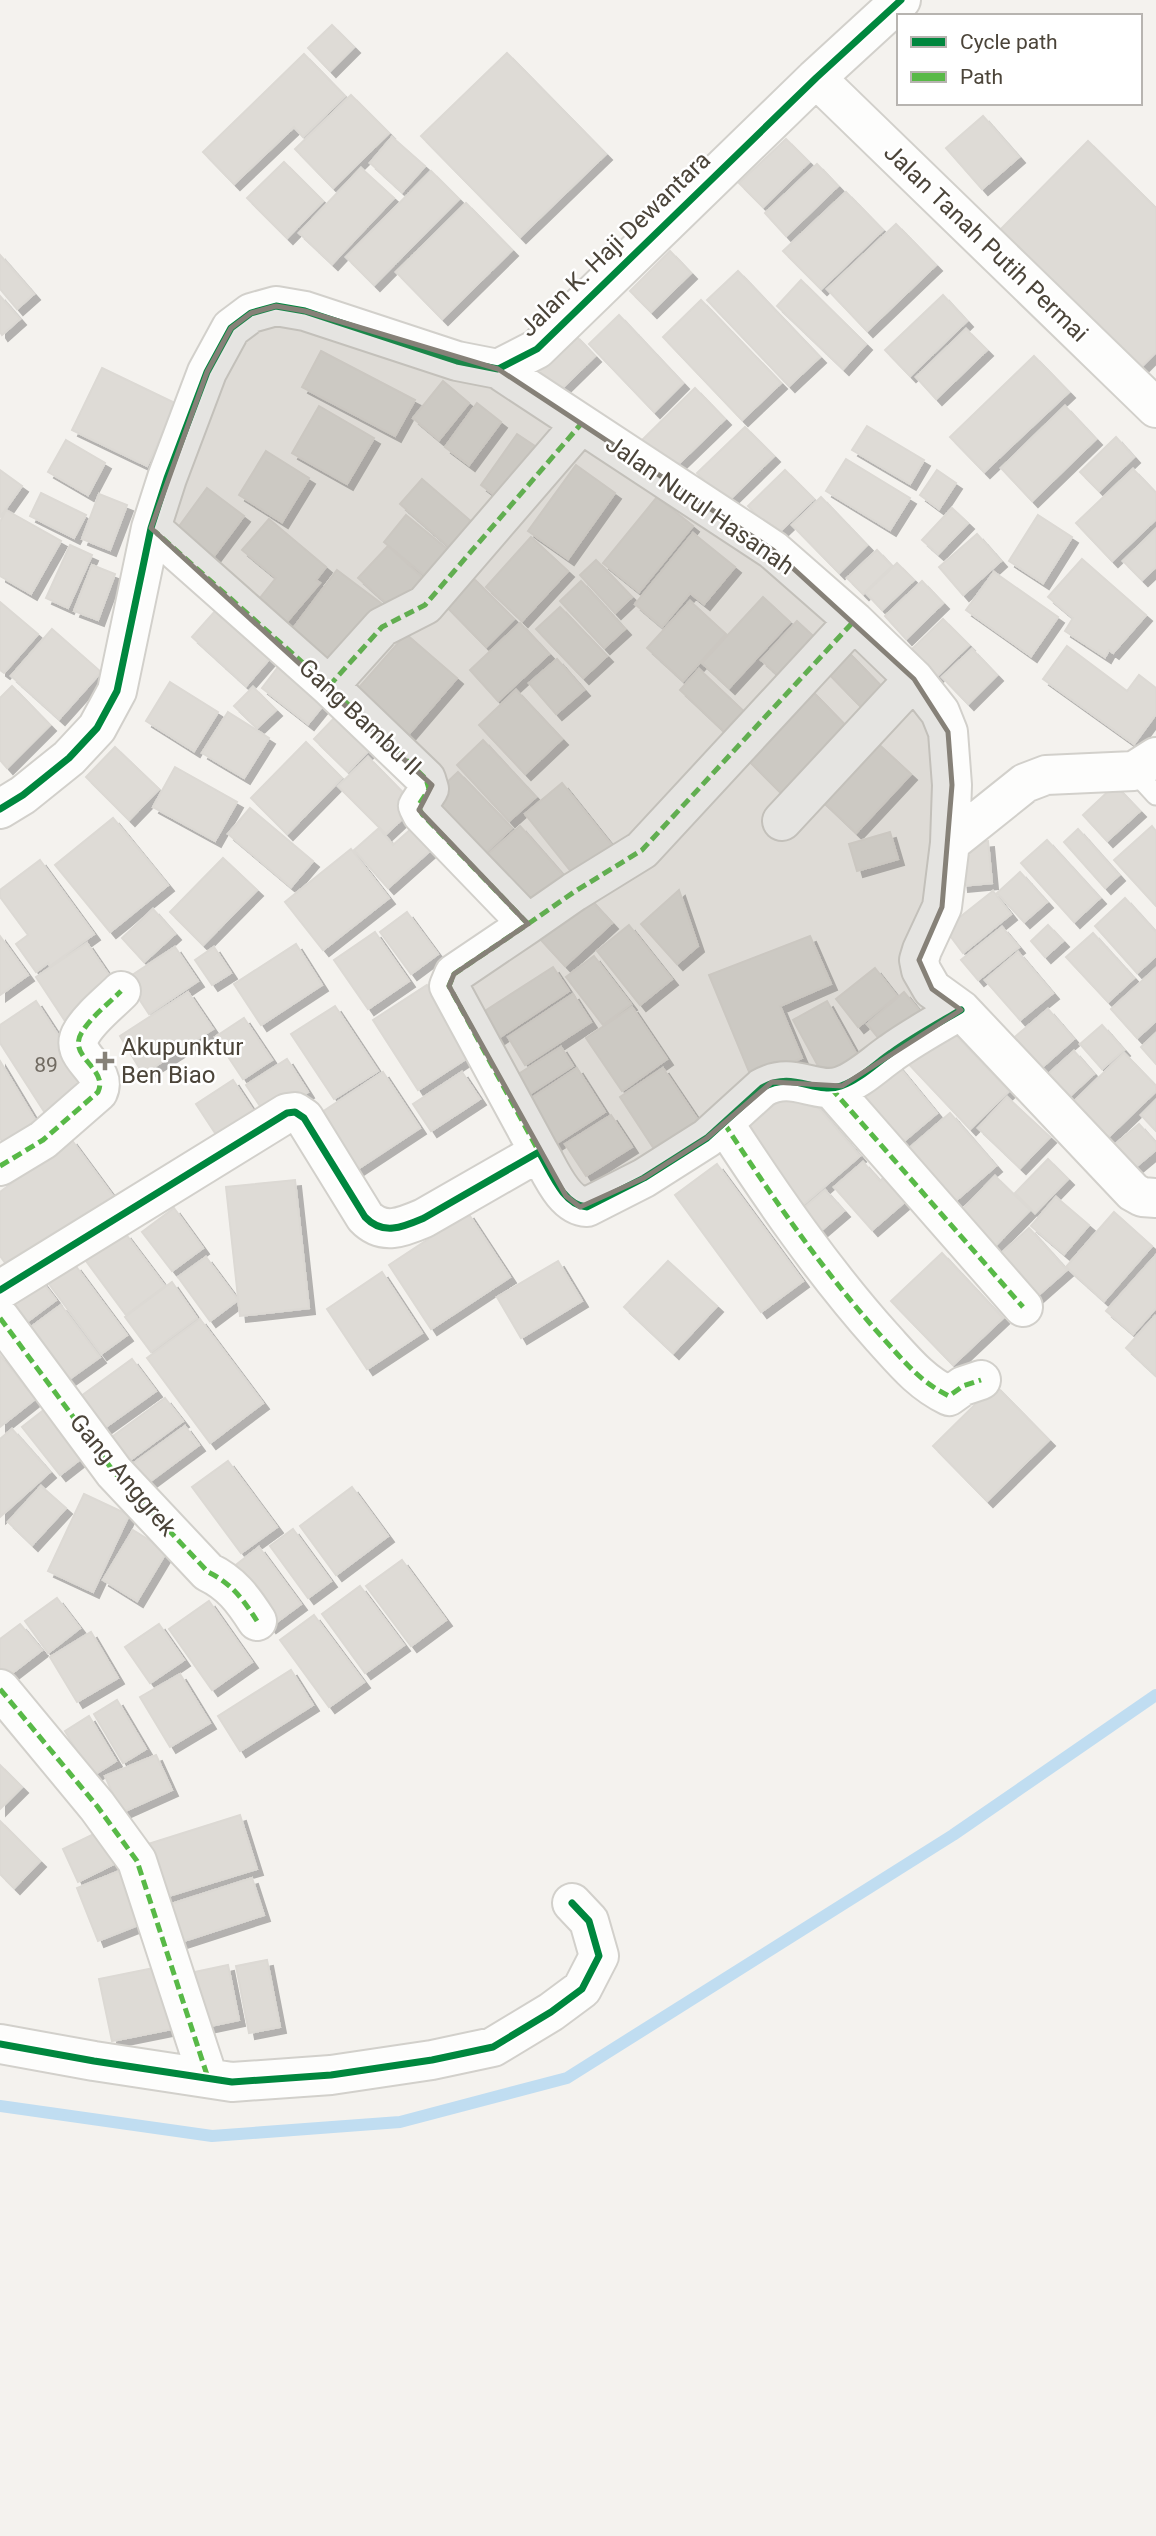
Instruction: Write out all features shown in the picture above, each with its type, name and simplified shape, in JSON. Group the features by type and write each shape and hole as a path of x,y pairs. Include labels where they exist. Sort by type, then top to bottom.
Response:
{"street":[{"name":"Jalan K. Haji Dewantara","path":"498,369 537,349 816,78 901,0"},
{"name":"Jalan Tanah Putih Permai","path":"816,78 1156,408"},
{"path":"0,809 23,795 69,758 97,728 117,691 151,528 207,372 231,328 251,313 276,306 305,311 457,361 498,369"},
{"name":"Jalan Nurul Hasanah","path":"498,369 773,550 914,678 940,712 948,732 952,785 950,844 942,907 922,950 919,960 921,970 932,989 961,1010 1133,1192 1142,1198 1156,1198"},
{"path":"328,686 382,627 425,606 581,424"},
{"name":"Gang Bambu II","path":"151,528 328,686 426,779 429,789 419,802 419,810 528,924"},
{"path":"854,621 648,844 454,974 449,986 566,1196 574,1204 587,1207 644,1178 708,1138 772,1082 784,1080 831,1088 842,1086 961,1010"},
{"path":"782,821 914,678"},
{"path":"950,844 1025,783 1035,778 1046,775 1149,774"},
{"path":"0,1166 43,1140 98,1092 101,1086 100,1076 81,1054 78,1044 80,1034 121,991"},
{"path":"831,1088 1023,1307"},
{"path":"0,1290 287,1113 295,1112 304,1118 365,1217 376,1227 385,1230 424,1218 540,1153"},
{"path":"724,1123 816,1255 919,1379 949,1396 981,1380"},
{"name":"Gang Anggrek","path":"0,1318 114,1472 208,1572 225,1580 239,1594 257,1621"},
{"path":"0,1689 97,1806 137,1861 208,2078"},
{"path":"0,2044 94,2062 232,2082 331,2075 432,2060 493,2047 551,2012 582,1989 599,1956 589,1922 572,1903"}],"highlighted area":[{"path":"276,306 305,311 498,369 773,550 914,679 948,732 952,785 942,907 919,960 932,989 961,1010 842,1086 772,1082 707,1138 644,1178 580,1207 566,1196 539,1152 449,986 454,974 528,924 419,810 432,785 151,528 207,372 231,328 251,313"}],"building":[{"path":"332,25 354,47 330,71 308,48"},
{"path":"507,53 606,154 520,237 421,136"},
{"path":"304,54 345,96 303,137 294,127 234,184 203,152"},
{"path":"351,95 389,133 333,188 295,149"},
{"path":"983,116 1019,157 982,189 946,148"},
{"path":"392,137 425,166 402,192 370,163"},
{"path":"786,139 809,162 763,207 739,183"},
{"path":"1088,141 1156,208 1156,352 1137,371 997,233"},
{"path":"284,162 323,201 287,238 247,198"},
{"path":"817,164 838,186 786,236 765,213"},
{"path":"361,168 394,198 332,264 299,233"},
{"path":"431,171 459,199 374,285 346,257"},
{"path":"846,192 883,230 821,289 783,251"},
{"path":"466,203 512,250 442,319 396,272"},
{"path":"896,224 936,265 867,331 827,289"},
{"path":"670,251 691,273 651,312 630,291"},
{"path":"0,255 34,294 17,309 0,289"},
{"path":"738,271 820,357 789,386 707,300"},
{"path":"801,280 866,344 843,369 777,306"},
{"path":"943,295 967,321 910,376 885,350"},
{"path":"0,296 20,319 2,335 0,332"},
{"path":"701,300 781,383 742,420 663,337"},
{"path":"619,315 683,383 654,412 589,344"},
{"path":"966,329 987,350 936,399 916,377"},
{"path":"574,334 595,356 552,398 531,376"},
{"path":"321,351 415,400 395,436 302,387"},
{"path":"1034,356 1069,392 984,472 950,437"},
{"path":"102,368 177,404 147,466 72,430"},
{"path":"443,381 469,403 439,440 413,418"},
{"path":"695,388 725,419 669,473 640,442"},
{"path":"477,403 501,422 469,465 445,447"},
{"path":"319,406 374,438 347,484 292,453"},
{"path":"1065,406 1096,439 1032,501 1001,468"},
{"path":"867,426 924,460 910,484 852,450"},
{"path":"745,427 774,456 726,503 697,473"},
{"path":"517,434 538,448 501,500 481,485"},
{"path":"1116,437 1134,457 1099,491 1080,472"},
{"path":"66,440 105,463 88,495 48,472"},
{"path":"266,451 309,478 282,522 239,495"},
{"path":"846,459 910,498 890,530 826,491"},
{"path":"576,465 615,493 568,559 528,531"},
{"path":"1133,469 1156,493 1156,519 1112,561 1076,523"},
{"path":"0,470 22,486 0,517"},
{"path":"785,470 814,499 776,535 748,506"},
{"path":"937,470 956,483 939,509 920,495"},
{"path":"422,479 480,529 458,555 400,504"},
{"path":"207,488 244,516 205,568 169,540"},
{"path":"41,493 86,515 74,538 30,516"},
{"path":"99,494 127,505 110,550 82,539"},
{"path":"657,497 693,526 639,592 603,563"},
{"path":"821,497 867,545 839,573 792,525"},
{"path":"952,508 968,523 938,554 922,540"},
{"path":"6,510 61,541 31,594 0,576 0,522"},
{"path":"406,515 452,553 430,580 384,542"},
{"path":"1038,515 1072,537 1043,583 1009,561"},
{"path":"269,519 326,567 316,580 320,583 278,632 251,609 276,578 242,550"},
{"path":"1156,529 1156,567 1142,580 1123,561"},
{"path":"693,533 735,567 704,604 690,593 662,627 635,604"},
{"path":"977,534 1001,561 963,595 939,567"},
{"path":"531,537 568,571 522,621 486,587"},
{"path":"70,545 92,555 68,608 46,598"},
{"path":"388,546 424,579 395,611 358,578"},
{"path":"877,550 892,566 863,594 847,578"},
{"path":"1082,559 1146,615 1113,653 1109,650 1105,657 1065,631 1073,618 1048,597"},
{"path":"596,560 632,597 615,613 580,575"},
{"path":"897,563 914,580 882,610 866,593"},
{"path":"92,565 115,574 98,620 74,611"},
{"path":"337,570 382,604 333,669 288,635"},
{"path":"994,572 1058,617 1031,656 966,610"},
{"path":"470,575 514,619 486,647 443,603"},
{"path":"581,581 625,629 604,648 560,601"},
{"path":"922,581 943,603 906,639 885,616"},
{"path":"763,597 790,622 729,688 702,663"},
{"path":"690,601 726,634 683,681 647,648"},
{"path":"0,602 38,634 4,673 0,670"},
{"path":"560,607 607,656 583,678 536,629"},
{"path":"217,609 271,657 246,686 192,637"},
{"path":"943,619 969,645 937,676 912,649"},
{"path":"797,621 825,647 790,686 761,660"},
{"path":"520,623 549,654 498,701 470,670"},
{"path":"52,629 101,672 59,719 11,676"},
{"path":"406,634 457,678 408,735 356,691"},
{"path":"1067,646 1127,691 1139,675 1156,688 1156,714 1134,744 1043,679"},
{"path":"972,649 997,675 968,704 942,677"},
{"path":"846,650 885,690 864,710 825,670"},
{"path":"557,659 584,690 556,714 529,683"},
{"path":"282,662 329,698 308,724 262,688"},
{"path":"699,669 753,720 733,740 680,690"},
{"path":"170,682 218,712 194,751 146,721"},
{"path":"12,686 50,725 7,768 0,760 0,698"},
{"path":"253,687 276,710 257,728 234,706"},
{"path":"809,688 849,729 782,794 742,754"},
{"path":"516,690 562,739 525,774 479,725"},
{"path":"341,711 375,744 348,772 314,739"},
{"path":"228,712 269,738 244,778 202,753"},
{"path":"873,739 911,774 856,833 818,797"},
{"path":"483,740 536,797 509,821 457,765"},
{"path":"306,742 342,778 287,834 251,798"},
{"path":"115,747 159,789 129,820 86,777"},
{"path":"368,757 416,806 386,834 338,786"},
{"path":"175,767 237,802 215,841 153,807"},
{"path":"458,772 512,828 477,861 423,805"},
{"path":"562,783 619,854 581,884 525,814"},
{"path":"1115,785 1140,811 1107,841 1083,815"},
{"path":"250,808 313,861 291,887 228,834"},
{"path":"113,818 168,885 110,932 55,865"},
{"path":"421,820 440,842 388,888 354,850 379,828 393,845"},
{"path":"520,826 571,884 531,919 480,861"},
{"path":"1152,826 1156,831 1156,906 1114,860"},
{"path":"1078,829 1119,875 1105,888 1064,842"},
{"path":"890,832 898,859 857,871 849,844"},
{"path":"1047,840 1100,898 1074,922 1021,863"},
{"path":"988,841 992,883 962,886 958,844"},
{"path":"351,849 389,898 323,950 285,902"},
{"path":"223,858 257,890 203,945 170,912"},
{"path":"40,860 94,934 50,966 48,963 36,972 16,944 28,935 0,897 0,890"},
{"path":"1020,872 1047,902 1024,922 997,893"},
{"path":"679,890 698,946 677,964 641,924"},
{"path":"993,891 1011,914 963,953 945,929"},
{"path":"588,897 612,923 565,966 541,940"},
{"path":"1125,898 1156,932 1156,956 1137,973 1095,926"},
{"path":"153,909 175,934 144,962 122,938"},
{"path":"407,912 438,954 411,974 380,932"},
{"path":"629,925 672,979 640,1005 597,951"},
{"path":"1048,925 1063,941 1045,957 1031,941"},
{"path":"1002,927 1019,947 978,980 961,960"},
{"path":"375,932 409,981 368,1009 334,960"},
{"path":"1093,933 1134,978 1108,1002 1066,957"},
{"path":"0,936 28,975 0,995"},
{"path":"810,936 831,984 780,1006 802,1058 752,1079 709,975"},
{"path":"87,943 119,990 67,1024 36,977"},
{"path":"296,944 322,985 261,1025 234,984"},
{"path":"175,947 198,981 149,1014 126,979"},
{"path":"214,947 231,973 212,985 195,960"},
{"path":"1018,952 1053,993 1020,1020 985,980"},
{"path":"594,956 631,1004 603,1025 566,977"},
{"path":"553,967 569,991 494,1041 477,1016"},
{"path":"875,968 897,996 858,1027 836,999"},
{"path":"1156,968 1156,1021 1137,1038 1111,1009"},
{"path":"427,985 472,1055 418,1090 373,1020"},
{"path":"188,992 213,1029 143,1074 120,1036"},
{"path":"904,992 926,1019 888,1050 867,1024"},
{"path":"573,994 591,1022 525,1065 508,1037"},
{"name":"Akupunktur Ben Biao","path":"36,1001 92,1087 47,1116 0,1043 0,1025"},
{"path":"827,1001 863,1066 829,1086 793,1020"},
{"path":"335,1006 378,1071 334,1099 291,1034"},
{"path":"632,1007 667,1059 622,1091 586,1038"},
{"path":"1048,1009 1074,1039 1031,1077 1004,1046"},
{"path":"244,1018 272,1060 243,1079 215,1037"},
{"path":"944,1023 1009,1091 970,1129 905,1060"},
{"path":"1102,1025 1124,1050 1102,1069 1080,1044"},
{"path":"1156,1033 1156,1064 1141,1047"},
{"path":"561,1047 573,1066 522,1099 509,1080"},
{"path":"1074,1051 1094,1074 1059,1106 1038,1083"},
{"path":"1124,1053 1156,1086 1156,1091 1099,1146 1065,1110"},
{"path":"890,1056 937,1113 898,1146 851,1089"},
{"path":"287,1059 308,1092 268,1118 246,1085"},
{"path":"0,1061 43,1133 9,1153 0,1138"},
{"path":"577,1068 605,1112 549,1148 521,1105"},
{"path":"663,1068 706,1132 662,1161 620,1097"},
{"path":"383,1072 420,1128 356,1170 319,1114"},
{"path":"462,1072 480,1099 431,1131 413,1104"},
{"path":"233,1080 258,1118 221,1142 196,1104"},
{"path":"798,1084 860,1156 803,1205 741,1133"},
{"path":"1007,1097 1050,1137 1020,1168 978,1128"},
{"path":"1156,1100 1156,1131 1141,1115"},
{"path":"950,1113 996,1166 953,1203 907,1150"},
{"path":"611,1115 632,1147 586,1176 565,1144"},
{"path":"1139,1124 1156,1143 1156,1150 1127,1174 1107,1151"},
{"path":"71,1139 116,1200 14,1275 0,1256 0,1192"},
{"path":"1048,1159 1068,1179 1035,1213 1015,1193"},
{"path":"863,1162 880,1181 893,1169 914,1194 872,1230 834,1187"},
{"path":"717,1164 803,1281 761,1312 675,1195"},
{"path":"995,1176 1030,1210 993,1248 957,1215"},
{"path":"295,1180 309,1308 240,1316 226,1187"},
{"path":"825,1190 844,1211 818,1233 799,1212"},
{"path":"1056,1197 1089,1225 1064,1254 1031,1226"},
{"path":"174,1208 203,1248 172,1271 142,1232"},
{"path":"1114,1212 1152,1246 1104,1301 1066,1267"},
{"path":"468,1213 510,1277 431,1329 389,1265"},
{"path":"1029,1228 1067,1270 1035,1298 998,1256"},
{"path":"125,1233 165,1286 126,1315 86,1261"},
{"path":"942,1253 1003,1318 953,1365 891,1301"},
{"path":"1156,1255 1156,1308 1133,1334 1106,1311"},
{"path":"206,1257 238,1300 210,1321 178,1277"},
{"path":"558,1261 582,1301 521,1338 497,1297"},
{"path":"668,1261 717,1306 673,1353 624,1307"},
{"path":"75,1265 127,1335 101,1354 49,1284"},
{"path":"34,1271 56,1300 20,1327 0,1300"},
{"path":"382,1272 422,1333 367,1369 327,1309"},
{"path":"172,1282 197,1318 151,1352 125,1317"},
{"path":"61,1305 100,1357 65,1382 27,1330"},
{"path":"1156,1317 1156,1376 1126,1348"},
{"path":"200,1319 263,1403 210,1443 147,1358"},
{"path":"0,1355 35,1399 0,1427"},
{"path":"132,1359 156,1391 100,1431 77,1399"},
{"path":"995,1385 1049,1440 987,1501 933,1446"},
{"path":"165,1398 183,1421 126,1463 109,1439"},
{"path":"45,1409 83,1457 60,1475 22,1427"},
{"path":"185,1426 199,1445 145,1485 131,1465"},
{"path":"12,1429 50,1472 0,1517 0,1439"},
{"path":"228,1461 277,1527 241,1553 192,1487"},
{"path":"41,1486 66,1508 32,1545 8,1522"},
{"path":"352,1487 388,1536 336,1575 300,1526"},
{"path":"84,1494 129,1515 93,1592 48,1571"},
{"path":"293,1529 331,1581 308,1598 270,1546"},
{"path":"133,1530 167,1551 137,1601 103,1580"},
{"path":"259,1547 301,1604 270,1627 228,1571"},
{"path":"402,1560 446,1620 411,1646 366,1586"},
{"path":"360,1586 404,1645 365,1673 322,1614"},
{"path":"57,1598 80,1628 48,1653 25,1621"},
{"path":"209,1601 252,1662 212,1690 169,1629"},
{"path":"314,1615 364,1682 329,1707 280,1640"},
{"path":"20,1624 42,1650 2,1681 0,1639"},
{"path":"159,1624 184,1660 150,1683 125,1647"},
{"path":"91,1632 118,1678 77,1702 50,1657"},
{"path":"291,1670 313,1705 240,1751 218,1716"},
{"path":"180,1674 210,1723 170,1747 140,1697"},
{"path":"117,1700 146,1749 123,1763 94,1714"},
{"path":"89,1716 116,1761 92,1776 65,1731"},
{"path":"156,1755 172,1790 121,1813 105,1776"},
{"path":"0,1765 22,1787 0,1809"},
{"path":"240,1815 257,1869 159,1899 142,1846"},
{"path":"0,1821 40,1861 14,1888 0,1874"},
{"path":"106,1828 122,1860 78,1882 63,1849"},
{"path":"129,1867 151,1920 98,1941 77,1888"},
{"path":"252,1878 264,1915 178,1943 165,1906"},
{"path":"267,1960 280,2027 249,2033 236,1966"},
{"path":"228,1965 239,2020 196,2029 185,1974"},
{"path":"159,1967 172,2029 112,2041 99,1979"}],"waterway":[{"path":"0,2106 212,2136 400,2122 567,2078 953,1835 1156,1695"}],"marked path":[{"path":"329,686 382,627 425,605 581,424"},
{"path":"151,528 329,686 426,779 429,789 418,806 422,814 528,924 454,974 449,986 539,1152"},
{"path":"528,924 642,850 854,621"},
{"path":"0,1166 43,1140 98,1092 98,1076 79,1049 79,1041 90,1021 121,991"},
{"path":"831,1088 1023,1307"},
{"path":"724,1123 819,1260 860,1312 912,1370 949,1396 963,1386 981,1380"},
{"path":"0,1318 114,1472 208,1572 236,1592 257,1621"},
{"path":"0,1689 97,1806 137,1861 208,2078"}],"cycle path":[{"path":"0,809 23,795 69,758 97,728 117,691 151,528 207,372 231,328 251,313 276,306 305,311 457,361 498,369 537,349 816,78 901,0"},
{"path":"0,1290 287,1113 295,1112 304,1118 365,1217 379,1226 401,1227 424,1218 539,1152 564,1194 578,1205 587,1207 644,1178 707,1138 762,1088 784,1081 822,1088 841,1086 961,1010"},
{"path":"0,2044 232,2082 331,2075 432,2060 493,2047 551,2012 582,1989 599,1956 589,1921 572,1903"}],"place":[{"name":"Akupunktur Ben Biao","path":"105,1061"}]}
